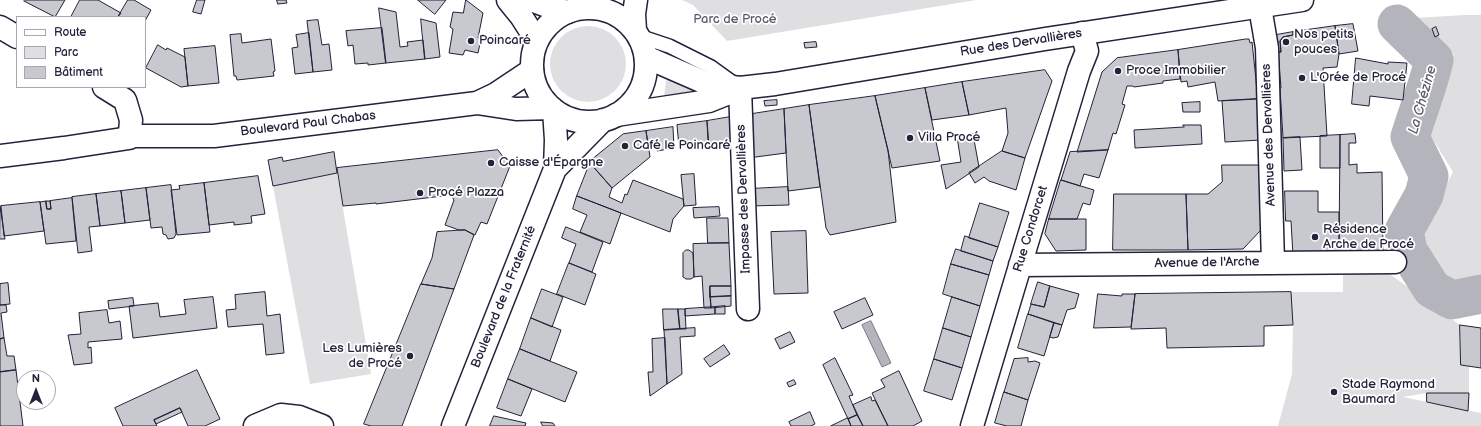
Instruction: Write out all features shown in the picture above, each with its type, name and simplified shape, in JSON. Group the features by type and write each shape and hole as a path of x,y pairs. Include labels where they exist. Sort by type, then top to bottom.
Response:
{"main road":[{"path":"508,0 521,16 537,41"},
{"path":"532,0 568,12"},
{"path":"636,0 634,14 637,33 646,56 646,72 642,87 629,106 610,118 586,122 577,121 561,115 553,109 536,88 532,70 532,55 537,41 547,26 560,16 568,12 596,4 604,10 616,14 637,33"},
{"name":"Rue des Dervallières","path":"646,56 708,84 740,88 775,84 1082,33 1302,0"},
{"name":"Avenue des Dervallières","path":"1260,7 1267,48 1273,262"},
{"path":"0,27 16,36"},
{"name":"Rue Condorcet","path":"972,426 1079,71 1087,51 1082,33"},
{"name":"Boulevard Paul Chabas","path":"477,103 496,94 532,70"},
{"path":"106,88 125,100 131,120 132,136"},
{"name":"Rue des Dervallières","path":"610,118 710,101 740,88"},
{"name":"Impasse des Dervallières","path":"740,88 748,309"},
{"name":"Boulevard Paul Chabas","path":"0,156 64,148 132,136 214,136 477,103 516,109 553,109"},
{"name":"Boulevard de la Fraternité","path":"453,426 555,169 556,140 553,109"},
{"name":"Boulevard de la Fraternité","path":"555,169 610,118"},
{"name":"Avenue de l'Arche","path":"1020,266 1273,262 1395,262"},
{"path":"255,426 281,414 299,417 322,426"}],"lane":[{"path":"637,33 669,46 711,67 740,88"}],"green space":[{"name":"Parc de Procé","path":"682,0 976,0 727,41 693,5"},
{"path":"1481,15 1481,283 1453,288 1418,241 1453,172 1428,131 1454,54 1414,18"},
{"path":"581,26 595,26 609,32 620,43 626,57 626,71 623,79 615,91 609,96 595,102 581,102 567,96 556,85 550,71 550,57 556,43 567,32"},
{"path":"667,75 704,91 664,96"},
{"path":"337,173 371,374 310,384 273,186"},
{"path":"1343,272 1387,272 1460,325 1461,365 1469,366 1469,393 1427,393 1403,397 1481,413 1481,426 1278,426 1292,374 1293,325 1291,292 1343,292"}],"shaded area":[{"path":"871,321 891,363 882,367 862,325"}],"building":[{"path":"25,0 65,0 56,16 24,1"},
{"path":"80,0 98,0 121,13 119,16 72,16"},
{"path":"128,0 134,0 151,10 146,19 146,16 119,16"},
{"path":"197,0 205,0 201,14 193,12"},
{"path":"277,0 286,0 287,3 278,4"},
{"path":"418,0 446,0 435,14"},
{"path":"466,0 483,13 478,38 481,39 478,53 465,50 463,55 449,53 453,29 450,27 453,12 463,13"},
{"path":"379,8 396,12 400,47 408,46 407,42 423,40 425,59 386,63"},
{"path":"421,19 436,23 440,57 425,59"},
{"path":"318,20 322,45 329,44 332,70 313,72 307,21"},
{"path":"1353,24 1358,51 1339,54 1335,26"},
{"name":"L'Orée de Procé","path":"1335,26 1339,54 1337,67 1323,68 1327,136 1283,138 1278,52 1281,52 1280,41 1283,37 1293,35 1293,32"},
{"path":"1436,27 1439,35 1435,37 1432,29"},
{"path":"382,28 386,63 368,65 368,63 355,64 353,45 348,46 346,31"},
{"path":"1293,32 1293,35 1283,37 1280,41 1281,52 1278,52 1276,35"},
{"path":"309,33 313,72 295,74 292,48 298,47 296,35"},
{"path":"241,34 242,43 271,39 275,71 273,72 274,76 237,80 236,76 234,76 230,35"},
{"path":"1249,39 1250,43 1252,42 1258,99 1218,101 1215,82 1188,87 1187,81 1181,82 1178,50"},
{"path":"816,42 817,47 805,48 804,43"},
{"path":"158,45 166,50 167,48 185,57 188,86 181,87 146,68"},
{"path":"215,46 219,83 188,86 184,49"},
{"path":"1178,50 1180,79 1134,87 1127,86 1122,104 1125,105 1116,134 1113,133 1108,150 1077,152 1102,72 1117,58"},
{"path":"1356,58 1388,64 1388,62 1407,63 1403,100 1370,96 1369,106 1352,104"},
{"path":"1045,70 1052,81 1025,158 1002,151 1008,133 1006,108 969,115 962,82"},
{"path":"962,82 969,115 932,120 925,88"},
{"name":"Villa Procé","path":"925,88 940,161 892,168 875,96"},
{"path":"875,96 888,150 896,222 830,235 826,228 809,105"},
{"path":"1258,99 1261,140 1225,142 1222,101"},
{"path":"777,100 777,105 765,106 764,101"},
{"path":"1200,102 1200,112 1183,112 1182,103"},
{"path":"809,105 820,187 788,191 784,109"},
{"path":"784,109 786,153 748,158 746,115"},
{"path":"736,116 737,142 709,146 707,121"},
{"path":"707,121 708,142 701,144 701,146 690,148 690,145 679,147 677,125"},
{"path":"1183,125 1201,125 1202,144 1135,148 1134,130 1184,127"},
{"path":"673,127 674,148 657,151 656,142 648,144 646,131"},
{"path":"646,131 650,157 612,188 590,163 591,160 623,134"},
{"path":"973,134 979,167 946,189 941,165 961,162 957,137"},
{"path":"1355,134 1356,143 1349,143 1349,165 1357,164 1357,173 1382,172 1383,255 1339,253 1340,135"},
{"path":"1340,135 1340,168 1320,168 1320,136"},
{"path":"1300,137 1302,170 1284,171 1283,138"},
{"name":"Procé Plazza","path":"498,150 510,166 487,224 481,222 475,235 465,230 459,230 445,225 454,200 451,195 376,204 343,206 337,168"},
{"path":"1108,150 1099,178 1084,174 1080,186 1061,180 1070,152"},
{"path":"1002,151 1025,158 1016,190 989,181 984,177 975,183 969,173"},
{"path":"334,152 337,173 273,186 268,160 282,157 283,161"},
{"path":"590,163 612,188 609,197 622,203 633,180 683,199 684,206 673,219 670,232 577,196"},
{"path":"1222,165 1261,165 1261,230 1243,249 1188,250 1186,194 1208,194 1222,182"},
{"path":"694,174 696,205 684,206 681,175"},
{"path":"258,176 265,214 251,216 252,223 234,225 234,222 209,225 204,183"},
{"path":"1061,180 1094,190 1090,205 1083,203 1077,219 1049,219"},
{"path":"204,183 210,232 177,235 171,190 180,189 179,186"},
{"path":"171,185 176,234 174,238 168,239 166,235 163,234 162,227 151,228 146,188"},
{"path":"788,187 789,205 749,206 749,189"},
{"path":"146,188 150,220 125,223 121,191"},
{"path":"121,191 125,223 100,226 96,194"},
{"name":"Résidence Arche de Procé","path":"1285,191 1318,191 1318,212 1339,212 1339,253 1293,256 1291,221 1286,221"},
{"path":"96,194 100,226 89,227 92,251 78,253 72,197"},
{"path":"1114,194 1186,194 1188,250 1113,250"},
{"path":"577,196 621,213 610,244 580,232 587,215 573,209"},
{"path":"72,198 76,241 46,244 40,202 46,201 47,209 51,209 50,201"},
{"path":"46,201 50,201 51,209 47,209"},
{"path":"40,202 44,231 4,236 1,206"},
{"path":"980,203 1009,212 998,247 969,238"},
{"path":"0,206 5,239 0,239"},
{"path":"719,207 720,216 694,218 693,208"},
{"path":"707,218 728,218 729,243 708,243"},
{"path":"1049,219 1086,219 1086,250 1056,251 1045,234"},
{"path":"566,227 603,242 592,272 569,263 576,244 562,238"},
{"path":"465,230 474,235 454,289 421,284 432,258 437,232"},
{"path":"806,231 808,293 774,294 771,232"},
{"path":"965,236 998,247 993,261 961,251"},
{"path":"729,243 731,286 710,286 711,308 704,308 702,276 694,277 693,244"},
{"path":"956,249 993,261 989,275 951,264"},
{"path":"686,250 693,253 694,277 691,279 686,279 683,277 683,253"},
{"path":"569,263 596,274 585,305 557,294"},
{"path":"951,264 989,275 980,306 943,294"},
{"path":"1038,282 1050,286 1044,307 1031,304"},
{"path":"8,283 10,304 0,305 0,284"},
{"name":"Les Lumières de Procé","path":"421,284 454,289 402,426 371,426 364,424"},
{"path":"710,286 731,286 731,296 710,297"},
{"path":"1050,286 1079,294 1075,308 1067,310 1062,325 1028,314 1031,304 1044,307"},
{"path":"542,289 563,297 552,327 531,318"},
{"path":"265,292 267,316 280,314 284,353 266,355 263,324 228,327 226,310 236,309 235,295"},
{"path":"1291,292 1293,325 1264,326 1264,346 1167,348 1166,328 1131,329 1135,294"},
{"path":"1098,294 1122,296 1122,294 1135,294 1131,327 1094,328"},
{"path":"731,296 731,306 711,308 710,297"},
{"path":"213,297 217,328 133,338 129,306 158,303 160,317 186,314 184,300"},
{"path":"952,297 980,306 971,337 943,328"},
{"path":"133,298 134,306 109,309 108,301"},
{"path":"865,298 873,315 842,329 834,312"},
{"path":"0,305 6,305 7,312 1,313 4,338 0,339"},
{"path":"725,306 725,314 715,314 715,307"},
{"path":"715,307 715,314 685,316 685,309"},
{"path":"663,309 678,309 680,329 664,330"},
{"path":"678,309 685,309 686,329 680,329"},
{"path":"107,310 109,323 120,321 122,339 88,342 88,348 91,347 92,363 74,365 68,335 81,334 79,313"},
{"path":"1028,314 1054,323 1044,356 1018,348"},
{"path":"531,318 561,330 550,361 520,349"},
{"path":"1054,323 1062,325 1058,337 1053,338 1050,337"},
{"path":"1460,325 1481,328 1481,368 1461,365"},
{"path":"695,328 695,336 680,337 682,374 667,384 664,330"},
{"path":"943,328 971,337 962,368 934,359"},
{"path":"790,332 795,342 780,349 775,339"},
{"path":"4,338 7,356 14,356 16,370 0,372 0,339"},
{"path":"665,338 667,384 650,396 648,372 653,372 652,339"},
{"path":"724,345 730,354 710,367 704,359"},
{"path":"520,349 577,372 565,402 508,379"},
{"path":"835,358 853,395 849,396 857,415 848,419 823,365"},
{"path":"1028,358 1028,362 1035,361 1040,363 1028,400 1004,392 1014,359"},
{"path":"934,359 962,368 952,400 924,391"},
{"path":"16,370 16,410 21,410 23,426 0,426 0,372"},
{"path":"197,370 220,419 205,426 188,426 180,408 154,420 157,426 123,426 115,408"},
{"path":"899,371 922,421 913,426 888,426 872,393 885,387 881,380"},
{"path":"508,379 532,389 521,416 497,408"},
{"path":"794,380 796,384 789,387 787,383"},
{"path":"1004,392 1028,400 1021,426 1007,426 995,423"},
{"path":"1427,393 1469,393 1468,411 1427,402"},
{"path":"871,397 872,401 875,400 888,426 863,426 853,405"},
{"path":"180,408 182,412 156,424 154,420"},
{"path":"810,412 815,424 811,426 791,426 789,422"},
{"path":"857,415 863,426 851,426 848,419"},
{"path":"494,416 526,423 525,426 490,426"},
{"path":"848,418 851,426 831,426"},
{"path":"541,422 553,423 555,426 543,426"}],"waterway":[{"name":"La Chézine","path":"1397,24 1434,60 1410,137 1429,176 1424,195 1404,231 1408,251 1432,289 1452,300 1481,294"}],"place":[{"name":"Poincaré","path":"471,41"},
{"name":"Nos petits pouces","path":"1286,42"},
{"name":"Proce Immobilier","path":"1118,71"},
{"name":"L'Orée de Procé","path":"1302,78"},
{"name":"Villa Procé","path":"910,138"},
{"name":"Café le Poincaré","path":"625,146"},
{"name":"Caisse d'Épargne","path":"491,163"},
{"name":"Procé Plazza","path":"420,193"},
{"name":"Résidence Arche de Procé","path":"1315,237"},
{"name":"Les Lumières de Procé","path":"410,356"},
{"name":"Stade Raymond Baumard","path":"1334,392"}]}
